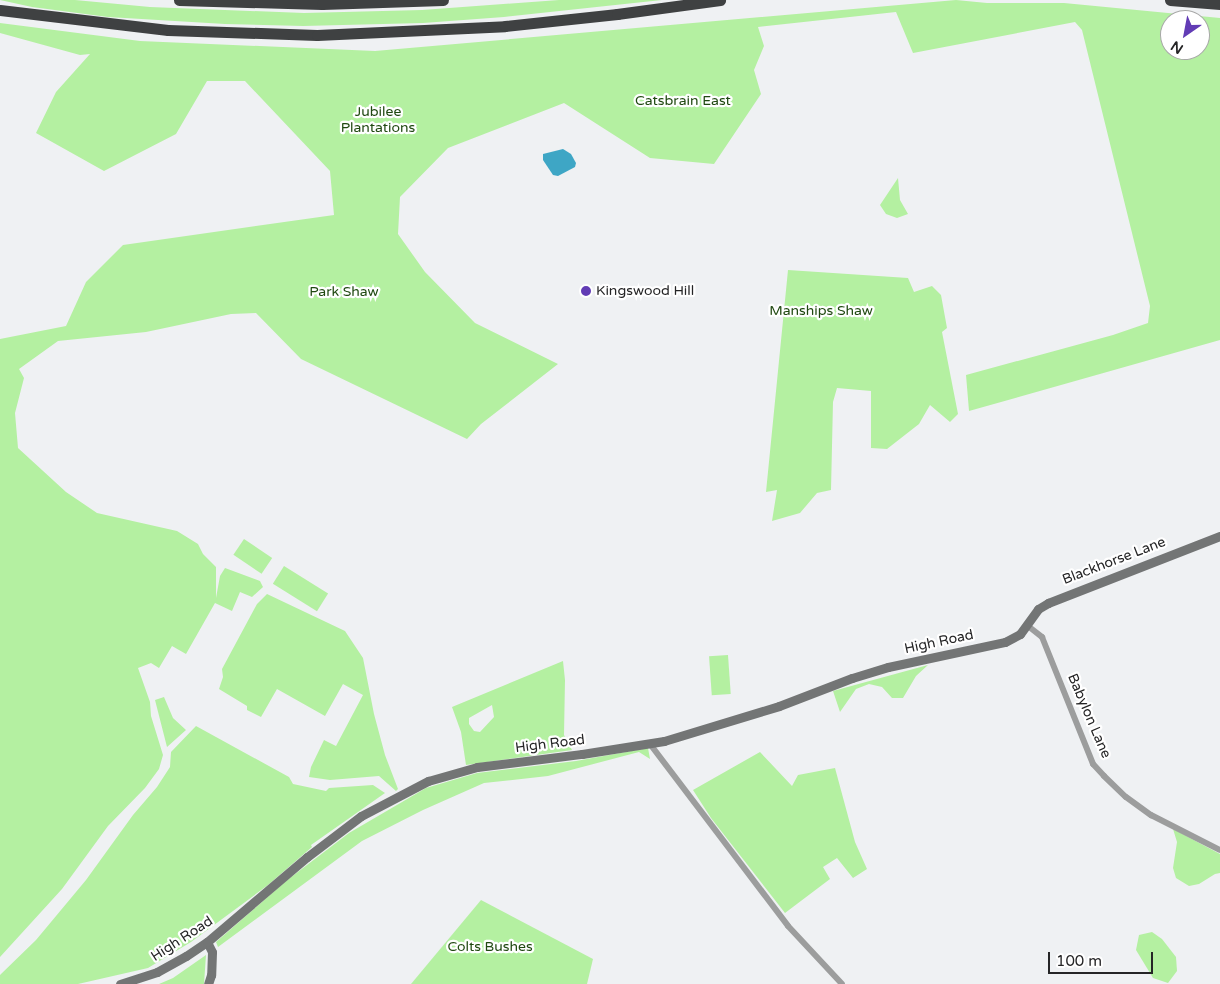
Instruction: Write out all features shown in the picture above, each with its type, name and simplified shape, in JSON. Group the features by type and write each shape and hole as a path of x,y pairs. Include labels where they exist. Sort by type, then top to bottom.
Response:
{"highway":[{"path":"179,0 313,4 442,0"},
{"path":"0,10 168,30 317,35 505,26 720,0"},
{"path":"1170,0 1220,4"}],"street":[{"name":"Blackhorse Lane","path":"1028,626 1038,609 1054,600 1220,536"},
{"name":"High Road","path":"120,984 157,972 207,942 307,857 361,816 428,781 477,767 650,744 779,706 852,678 888,667 1005,642 1020,634 1028,626"},
{"name":"Babylon Lane","path":"1028,626 1042,637 1093,764 1126,797 1151,815 1220,850"},
{"path":"650,744 788,926 842,984"},
{"path":"207,942 212,952 211,975 208,984"}],"green space":[{"path":"0,0 75,0 150,7 304,13 422,10 559,0 662,0 504,17 423,23 303,26 225,24 108,17 32,7"},
{"path":"956,0 987,3 1064,3 1160,12 1160,60 1210,60 1210,17 1220,18 1220,340 969,411 966,375 1113,335 1148,323 1150,306 1082,30 1075,22 913,53 896,12 758,27 764,46 754,70 761,94 714,164 650,158 564,103 448,148 400,197 398,234 425,272 475,323 558,364 481,424 467,439 301,359 256,313 231,314 146,332 58,341 19,369 24,378 15,413 18,448 66,492 97,513 177,531 198,544 203,554 216,567 216,598 220,576 225,568 260,581 263,587 252,597 240,592 232,611 215,603 186,654 172,646 159,668 151,663 138,668 150,702 151,716 163,755 159,769 145,788 108,826 62,889 0,957 0,339 66,326 86,282 123,245 334,215 330,171 245,81 207,81 176,134 104,171 36,133 56,92 90,54 80,55 0,33 0,23 140,41 375,51"},
{"path":"898,178 900,200 908,214 897,218 886,214 880,205"},
{"name":"Manships Shaw","path":"788,270 908,278 914,292 932,286 941,295 947,328 942,332 958,414 950,422 930,405 919,424 887,449 871,448 871,391 837,388 833,402 831,490 817,493 800,513 772,521 777,490 766,492"},
{"path":"244,539 272,558 262,574 233,555"},
{"path":"284,566 328,594 317,611 273,584"},
{"path":"267,594 345,631 363,658 374,714 385,755 398,789 396,791 379,776 330,780 309,777 311,767 324,740 336,746 363,695 343,684 325,716 277,689 261,717 247,710 247,706 219,689 223,677 222,669 257,604"},
{"path":"728,655 731,694 712,695 709,656"},
{"path":"563,661 565,680 564,735 572,750 466,765 461,732 452,707","holes":["492,705 494,717 480,732 474,731 469,724 469,718"]},
{"path":"928,665 916,676 903,698 892,698 882,687 869,684 856,689 840,712 833,691"},
{"path":"164,697 173,718 186,730 167,747 155,700"},
{"path":"196,726 289,777 293,784 326,791 329,788 373,785 385,793 311,845 312,847 268,885 191,942 148,968 78,984 0,984 0,975 36,940 86,880 133,815 157,787 170,767 171,752"},
{"path":"648,748 650,759 639,752 548,776 484,783 423,810 362,841 218,947 216,942 286,881 349,833 426,788 477,773 576,761"},
{"path":"760,752 792,786 798,775 835,768 855,842 867,869 853,878 837,858 823,867 830,879 785,913 711,818 693,790"},
{"path":"1173,829 1220,854 1220,873 1199,884 1189,886 1176,878 1173,868 1177,842"},
{"name":"Colts Bushes","path":"481,900 593,959 587,984 411,984"},
{"path":"1152,932 1162,939 1176,957 1177,971 1168,983 1153,978 1136,950 1139,935"},
{"path":"206,955 204,984 159,984 173,978"}],"water":[{"path":"563,149 571,154 576,163 575,167 558,176 553,175 543,160 543,154"}],"place":[{"name":"Kingswood Hill","path":"586,291"}],"park label":[{"name":"Catsbrain East","path":"683,101"},
{"name":"Jubilee Plantations","path":"378,120"},
{"name":"Park Shaw","path":"344,292"}]}
